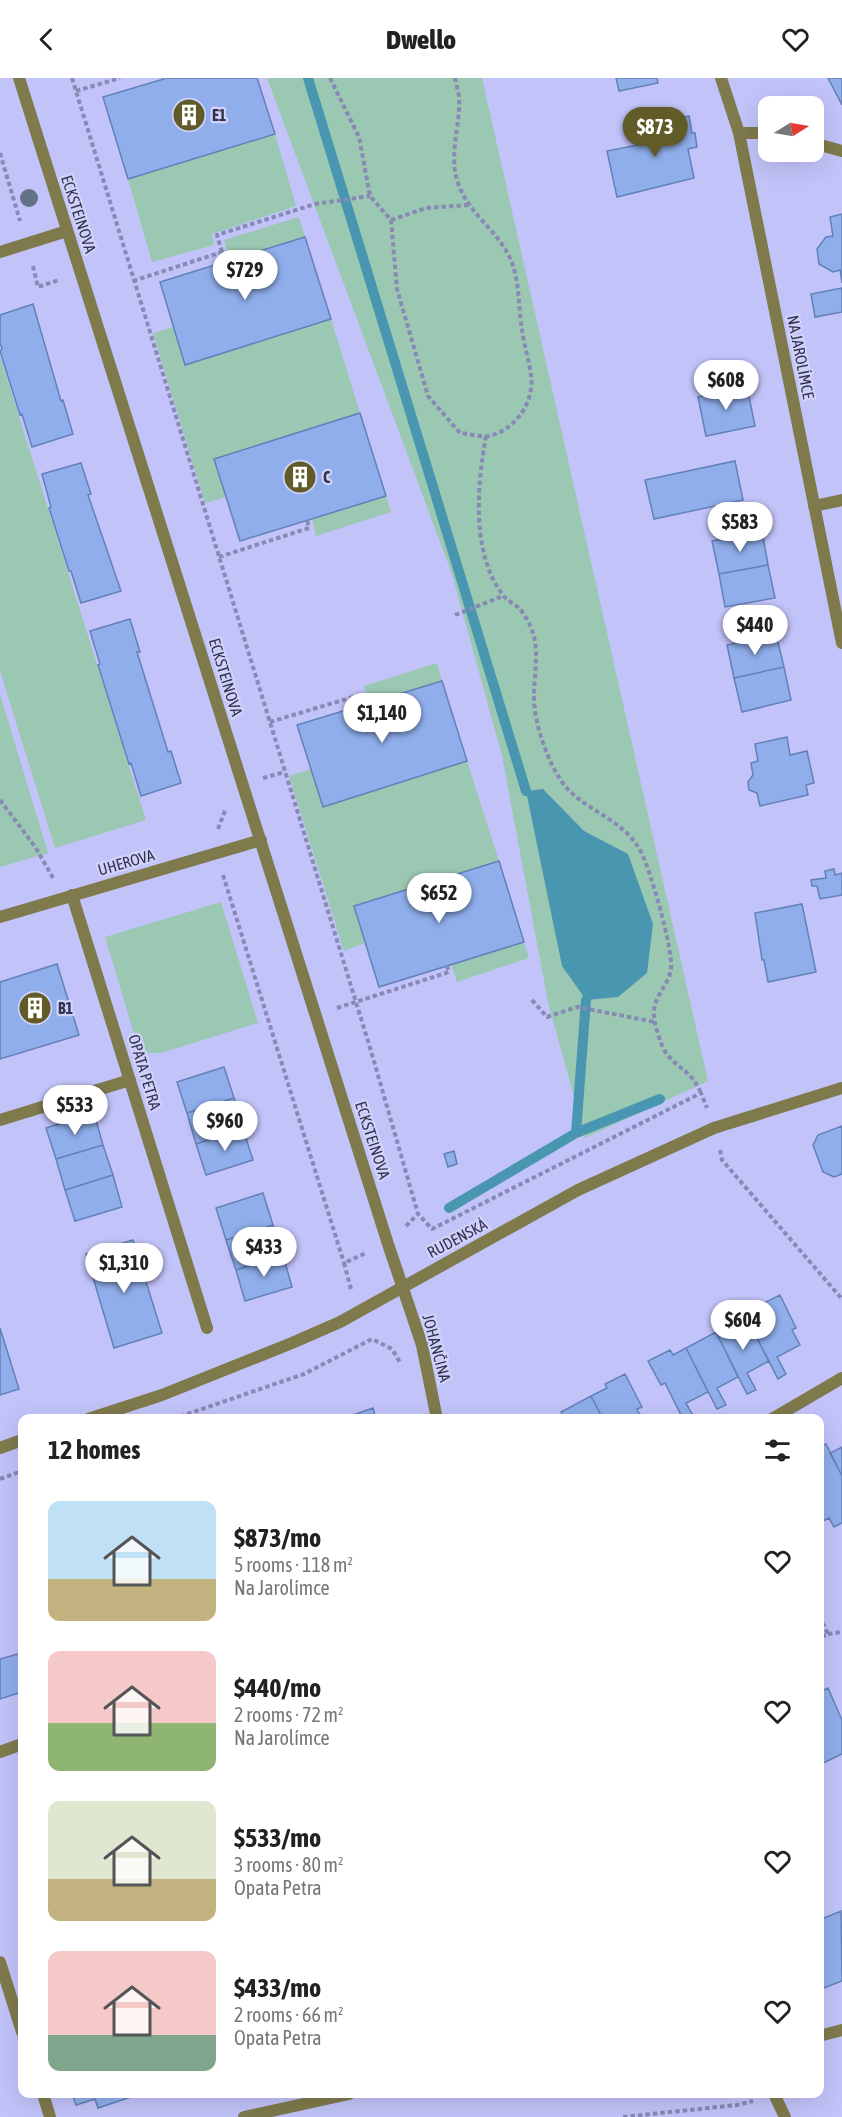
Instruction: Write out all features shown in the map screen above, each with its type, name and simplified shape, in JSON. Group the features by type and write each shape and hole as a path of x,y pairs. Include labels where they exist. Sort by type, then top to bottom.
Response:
{"street":[{"name":"ECKSTEINOVA","path":"19,78 402,1286"},
{"name":"NA JAROLÍMCE","path":"721,78 739,133 842,643"},
{"path":"739,133 758,133"},
{"path":"824,146 842,151"},
{"path":"0,252 67,231"},
{"path":"814,506 842,500"},
{"name":"UHEROVA","path":"0,917 261,840"},
{"name":"OPATA PETRA","path":"68,896 130,1080 207,1328"},
{"path":"0,1120 130,1080"},
{"name":"RUDENSKÁ","path":"103,1414 162,1395 340,1322 578,1190 714,1128 842,1088"},
{"name":"JOHANČINA","path":"402,1286 422,1345 436,1414"},
{"path":"781,1414 842,1378"},
{"path":"0,1448 18,1441"},
{"path":"0,1752 18,1745"},
{"path":"0,1962 18,2019"},
{"path":"824,2035 842,2030"},
{"path":"43,2098 50,2117"},
{"path":"244,2117 331,2098"},
{"path":"776,2098 785,2117"}],"path":[{"path":"72,78 371,1051 418,1214 432,1229 701,1093"},
{"path":"76,91 120,78"},
{"path":"330,78 359,137 370,196 391,220 397,289 428,396 460,433 486,436 508,429 519,416 529,401 532,376 510,258 503,246 469,205 458,183 454,166 459,96 455,78"},
{"path":"0,153 38,287 64,279"},
{"path":"226,261 217,235 315,204 370,196"},
{"path":"391,220 426,208 469,205"},
{"path":"133,281 222,252"},
{"path":"486,436 480,472 481,538 486,565 503,596 520,610 533,633 536,662 534,699 542,739 559,777 572,795 612,820 632,836 643,855 670,950 671,969 656,999 655,1022 665,1052 695,1079 714,1128 722,1160 842,1299"},
{"path":"219,556 309,528 307,520"},
{"path":"455,615 503,596"},
{"path":"270,722 363,694 366,704"},
{"path":"0,800 68,896"},
{"path":"217,832 227,804"},
{"path":"197,859 204,879 224,875 352,1288 344,1292"},
{"path":"316,1015 449,972 447,966"},
{"path":"532,1000 548,1017 578,1007 655,1022"},
{"path":"344,1263 388,1244 418,1214"},
{"path":"340,1322 352,1349"},
{"path":"188,1414 304,1374 372,1339 392,1349 402,1366"},
{"path":"0,1479 18,1472"},
{"path":"824,1626 828,1634"},
{"path":"824,1636 842,1632"},
{"path":"623,2117 737,2105 763,2098"}],"green space":[{"path":"267,78 482,78 708,1081 585,1138 548,1002 502,756 452,574"},
{"path":"275,134 296,206 212,234 214,245 152,262 128,179"},
{"path":"299,217 305,237 229,260 224,240"},
{"path":"331,319 360,413 226,497 205,503 153,333 173,327 186,365"},
{"path":"0,356 146,820 55,848 0,671"},
{"path":"386,496 391,512 316,536 312,519"},
{"path":"437,663 442,681 370,703 364,686"},
{"path":"0,694 48,853 0,867"},
{"path":"467,761 499,861 354,906 365,943 344,951 289,776 311,769 323,807"},
{"path":"221,902 258,1023 161,1053 146,1053 138,1047 105,937"},
{"path":"524,942 529,958 457,982 451,964"}],"water":[{"path":"543,789 584,831 628,854 653,924 647,973 618,997 586,1000 562,966 526,791"}],"building":[{"name":"E1","path":"167,78 257,78 275,134 128,179 103,97"},
{"path":"616,78 657,78 658,83 619,91"},
{"path":"828,78 842,78 842,105"},
{"path":"689,116 697,147 688,149 694,178 617,197 607,151 648,143 645,126"},
{"path":"842,214 842,283 840,270 833,272 819,264 817,249 826,237 833,236 830,217"},
{"path":"305,237 331,319 185,365 160,282"},
{"path":"842,288 842,312 815,317 811,294"},
{"path":"33,304 73,434 32,447 0,351 2,349 0,315"},
{"path":"747,387 755,426 706,436 698,397"},
{"name":"C","path":"360,413 386,496 240,541 214,459"},
{"path":"735,461 743,500 654,519 645,480"},
{"path":"81,463 91,494 88,495 121,591 81,603 49,508 51,507 42,474"},
{"path":"762,531 768,565 719,574 712,541"},
{"path":"768,565 775,598 725,607 719,574"},
{"path":"130,619 140,652 137,652 168,752 171,751 181,783 141,796 98,665 100,664 90,631"},
{"path":"776,634 784,667 734,678 727,645"},
{"path":"784,667 791,700 742,712 734,678"},
{"path":"442,681 467,761 323,807 297,725"},
{"path":"787,737 790,755 807,751 814,783 806,785 808,795 760,806 757,793 749,790 748,782 753,775 751,763 758,761 755,744"},
{"path":"499,861 524,942 379,987 354,906"},
{"path":"834,869 835,875 842,873 842,895 820,899 817,886 812,886 811,880 826,878 825,871"},
{"path":"802,904 816,972 768,982 764,960 762,960 755,913"},
{"name":"B1","path":"57,964 79,1035 0,1059 0,982"},
{"path":"224,1067 234,1098 187,1113 177,1082"},
{"path":"234,1098 243,1129 196,1144 187,1113"},
{"path":"94,1113 103,1145 56,1159 46,1128"},
{"path":"842,1126 842,1174 834,1177 823,1172 813,1145 818,1135"},
{"path":"243,1129 253,1160 206,1175 196,1144"},
{"path":"103,1145 113,1175 65,1190 56,1159"},
{"path":"454,1151 457,1164 448,1167 444,1154"},
{"path":"113,1175 122,1207 75,1221 65,1190"},
{"path":"263,1193 273,1225 226,1240 216,1208"},
{"path":"273,1225 283,1255 236,1270 226,1240"},
{"path":"133,1240 162,1333 114,1348 86,1254"},
{"path":"283,1255 292,1287 245,1301 236,1270"},
{"path":"780,1295 796,1328 792,1330 800,1345 777,1357 786,1374 778,1379 746,1317 762,1309 760,1305"},
{"path":"746,1317 769,1361 747,1373 756,1390 747,1394 716,1332"},
{"path":"0,1328 19,1389 0,1395"},
{"path":"716,1332 738,1377 717,1388 726,1405 717,1409 686,1348"},
{"path":"686,1348 708,1392 686,1403 692,1414 680,1414 665,1383 661,1385 648,1361 670,1350 673,1355"},
{"path":"625,1374 642,1407 637,1409 640,1414 600,1414 591,1396 607,1388 605,1384"},
{"path":"591,1396 600,1414 562,1414 561,1412"},
{"path":"373,1408 375,1414 356,1414"},
{"path":"826,1444 842,1476 842,1523 834,1527 829,1518 824,1520 824,1445"},
{"path":"842,1447 842,1476 830,1453"},
{"path":"18,1654 18,1693 0,1699 0,1659"},
{"path":"828,1688 842,1720 842,1754 824,1763 824,1690"},
{"path":"841,1911 842,1981 824,1988 824,1918"},
{"path":"73,2098 128,2098 98,2108 95,2099 76,2105"}],"waterway":[{"path":"308,78 526,791"},
{"path":"576,1133 586,1000"},
{"path":"449,1208 576,1133 660,1099"}],"place":[{"name":"E1","path":"189,115"},
{"name":"C","path":"300,477"},
{"name":"B1","path":"35,1008"}]}
